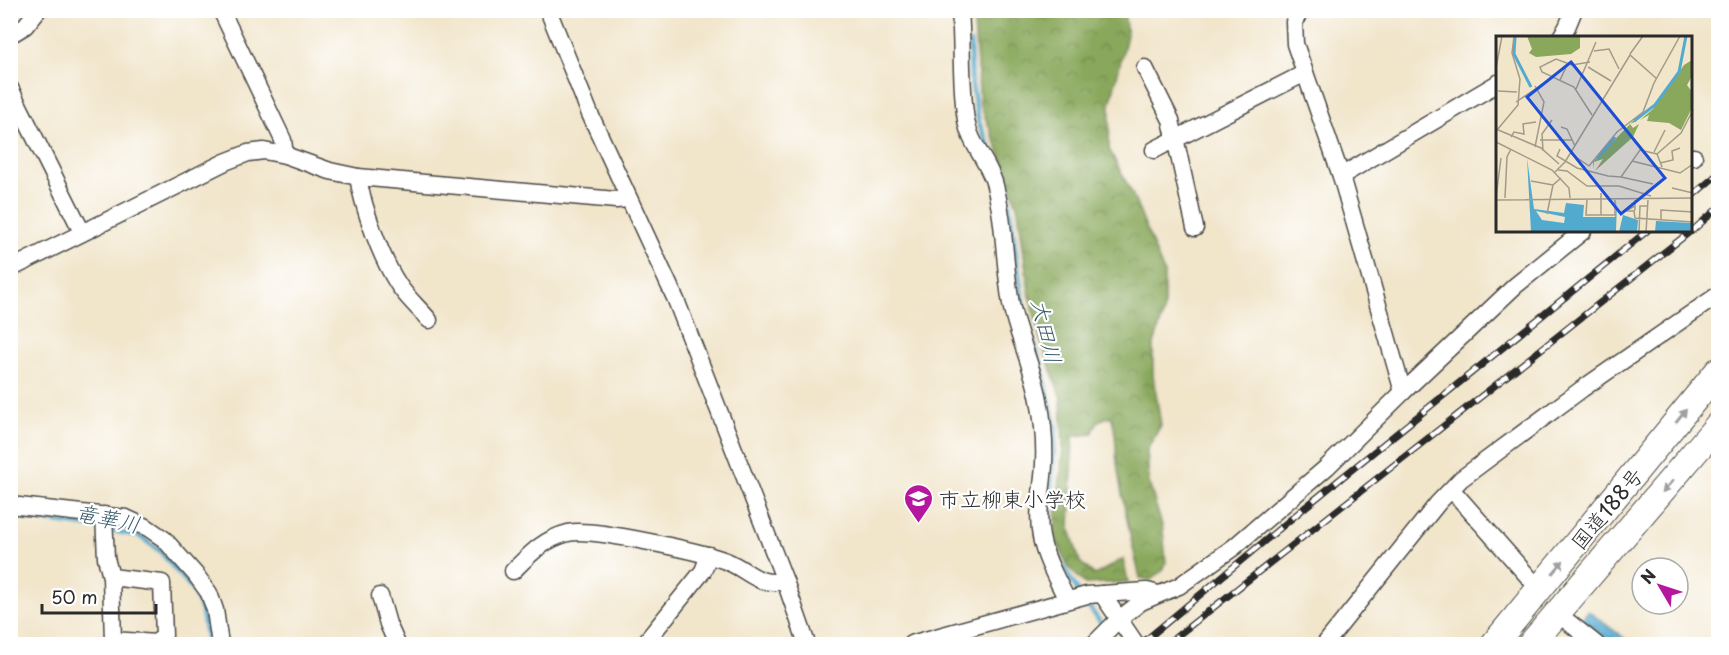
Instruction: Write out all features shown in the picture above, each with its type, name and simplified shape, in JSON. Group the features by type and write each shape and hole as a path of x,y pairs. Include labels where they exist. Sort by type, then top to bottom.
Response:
{"highway":[{"name":"国道188号","path":"1494,645 1719,371"},
{"name":"国道188号","path":"1531,645 1715,436"}],"street":[{"path":"10,35 25,26 38,10"},
{"path":"221,10 283,140 285,155"},
{"path":"548,10 590,114 676,300 785,581 807,645"},
{"path":"960,10 963,101 966,123 995,186 1015,322 1032,370 1039,401 1044,436 1040,535 1048,561 1083,597 1118,620 1136,645"},
{"path":"1301,10 1294,22 1294,44 1341,176 1403,392"},
{"path":"1561,36 1574,10"},
{"path":"1145,68 1171,120 1195,228"},
{"path":"1154,150 1305,73"},
{"path":"1341,176 1496,84"},
{"path":"10,88 82,232"},
{"path":"10,269 225,162 248,153 264,151 358,177 616,200 628,198"},
{"path":"358,177 360,192 384,259 398,285 429,320"},
{"path":"1094,645 1118,620 1141,602 1179,586 1234,547 1327,467 1515,286 1581,232"},
{"path":"1325,645 1438,503 1469,473 1582,389 1719,295"},
{"path":"1452,490 1539,589"},
{"path":"10,505 126,518 148,528 164,539 209,593 215,610 220,645"},
{"path":"104,515 106,558 111,577 113,640 156,643 164,636 162,583 111,577"},
{"path":"513,571 533,550 550,539 571,532 605,535 709,555 729,562 759,580 770,583 785,581"},
{"path":"644,645 703,571 709,555"},
{"path":"911,645 1083,597 1147,591 1159,594"},
{"path":"380,596 397,645"},
{"path":"1557,613 1596,645"}],"green space":[{"path":"973,11 1124,11 1127,35 1110,105 1109,149 1132,193 1164,273 1164,312 1153,347 1153,375 1161,425 1147,450 1149,483 1163,529 1166,563 1163,570 1151,580 1140,578 1121,492 1111,416 1098,421 1092,434 1073,436 1070,529 1080,562 1095,575 1123,559 1128,582 1085,584 1069,568 1054,536 1063,448 1061,398 1040,339 1029,292 1018,210 1005,165 980,105"}],"water":[{"path":"1588,611 1632,644 1611,644 1582,619"}],"waterway":[{"name":"大田川","path":"970,43 971,80 979,123 1007,188 1024,312 1042,367 1056,429 1048,529"},
{"name":"竜華川","path":"10,516 100,528"},
{"name":"竜華川","path":"108,530 139,536 160,551 194,592 203,616 207,644"},
{"name":"大田川","path":"1051,546 1079,593"},
{"name":"大田川","path":"1084,600 1116,644"}],"railway":[{"path":"1693,195 1718,174"},
{"path":"1693,230 1718,208"},
{"path":"1141,644 1303,509 1646,232"},
{"path":"1167,644 1690,232"}],"place":[{"name":"市立柳東小学校","path":"918,524"}]}
